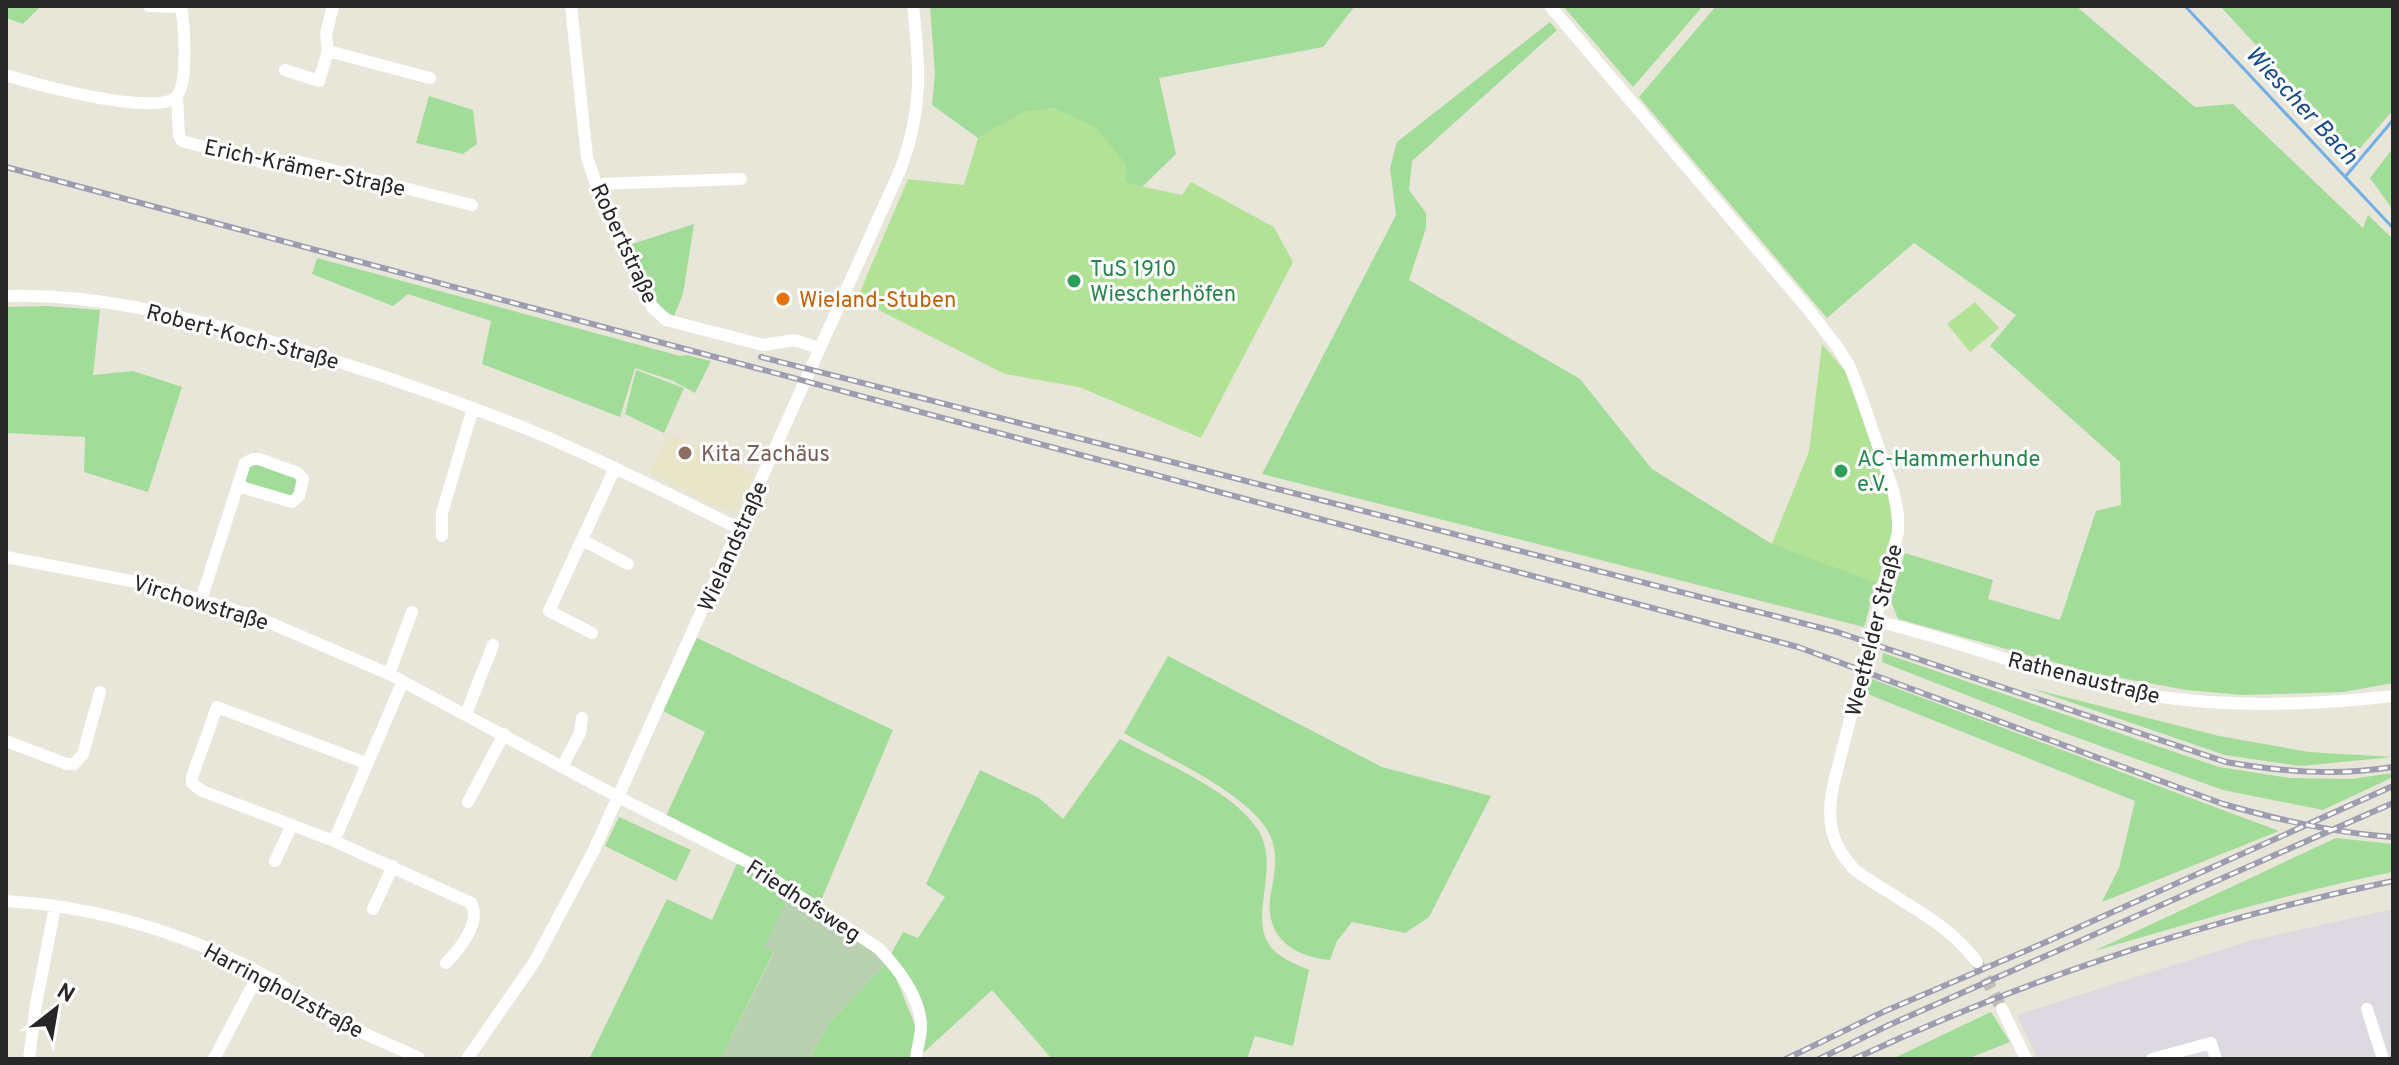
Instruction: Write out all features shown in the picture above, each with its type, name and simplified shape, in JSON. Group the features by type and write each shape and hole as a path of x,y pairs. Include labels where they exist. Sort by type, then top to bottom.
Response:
{"street":[{"path":"6,75 53,89 117,100 160,102 177,96 183,81 184,23 181,6 149,6"},
{"path":"285,70 319,81 328,51 326,34 333,6"},
{"name":"Robertstraße","path":"573,6 587,157 596,184 652,307 666,320 763,345 794,340 819,348"},
{"name":"Wielandstraße","path":"467,1059 552,934 618,797 895,183 909,145 920,85 913,6"},
{"name":"Weetfelder Straße","path":"1550,6 1808,309 1850,367 1893,490 1898,514 1893,556 1828,810 1831,833 1844,859 1855,870 1943,926 1977,962"},
{"path":"328,51 430,78"},
{"name":"Erich-Krämer-Straße","path":"177,96 179,136 182,141 269,164 293,160 472,205"},
{"path":"596,184 741,179"},
{"name":"Robert-Koch-Straße","path":"6,296 88,298 165,313 329,358 473,408 615,468 740,529"},
{"path":"442,536 442,513 473,408"},
{"path":"201,600 245,463 253,459 298,473 303,479 299,496 292,502 238,486"},
{"path":"592,633 549,611 615,468"},
{"path":"582,540 628,564"},
{"name":"Virchowstraße","path":"6,557 133,580 254,616 389,674 618,797"},
{"path":"389,674 412,612"},
{"name":"Rathenaustraße","path":"1876,621 2153,696 2262,703 2393,696"},
{"path":"466,714 493,645"},
{"path":"334,841 403,681"},
{"path":"6,741 74,764 83,754 100,692"},
{"path":"366,763 217,707 192,783 202,791 334,841 471,903 473,922 457,952 446,963"},
{"path":"562,767 580,733 582,718"},
{"path":"468,802 504,734"},
{"name":"Friedhofsweg","path":"618,797 747,862 878,948 897,967 916,1004 921,1023 916,1059"},
{"path":"275,861 292,825"},
{"path":"373,909 393,866"},
{"name":"Harringholzstraße","path":"6,901 95,913 164,932 259,973 336,1020 419,1058"},
{"path":"29,1059 55,907"},
{"path":"214,1059 259,973"},
{"path":"2002,1009 2026,1059"},
{"path":"2367,1009 2383,1059"},
{"path":"2152,1059 2211,1043 2216,1059"}],"shaded area":[{"name":"Kita Zachäus","path":"669,433 755,474 742,503 730,511 717,507 649,473"},
{"path":"2393,909 2393,1059 2038,1059 2017,1015 2249,941"}],"green space":[{"path":"6,6 41,6 23,24 6,18"},
{"path":"930,6 1355,6 1323,47 1159,78 1176,154 1142,187 1125,183 1027,111 978,138 932,105 935,74"},
{"path":"1563,6 1703,6 1633,87"},
{"path":"1716,6 2076,6 2195,107 2233,104 2363,228 2368,215 2393,239 2393,683 2343,692 2242,695 2187,690 2093,673 1898,619 1891,601 1905,553 1993,580 1988,599 2060,620 2096,511 2121,505 2120,462 1990,346 2016,315 1914,243 1827,318 1639,97"},
{"path":"2220,6 2393,6 2393,110 2356,153"},
{"path":"1550,22 1557,30 1412,161 1409,190 1426,213 1426,228 1409,280 1580,379 1652,469 1772,544 1809,452 1886,547 1864,627 1262,474 1396,215 1390,168 1397,142"},
{"path":"429,96 473,110 477,144 463,154 416,143"},
{"name":"TuS 1910 Wiescherhöfen","path":"1054,108 1096,128 1126,164 1125,183 1182,195 1191,182 1274,227 1293,262 1201,438 1079,387 1005,374 857,299 908,179 964,185 978,138 1027,111"},
{"path":"2393,148 2393,210 2370,178"},
{"path":"694,224 683,294 674,316 653,295 629,245"},
{"path":"317,258 680,356 711,361 695,393 673,381 635,368 620,417 482,364 491,321 408,294 393,306 312,274"},
{"path":"1975,302 1999,328 1970,352 1947,324"},
{"path":"6,307 100,310 93,375 133,371 182,387 148,492 84,472 85,437 6,433"},
{"name":"AC-Hammerhunde e.V.","path":"1822,344 1846,372 1888,490 1893,532 1877,583 1772,544 1809,452"},
{"path":"636,370 684,388 664,433 625,414"},
{"path":"255,464 293,476 298,481 293,497 246,483 248,468"},
{"path":"697,638 893,730 819,905 666,816 705,732 663,711"},
{"path":"1883,653 2219,767 2290,778 2351,779 2393,773 2393,777 2323,810 2223,790 2056,730 1882,662"},
{"path":"1168,656 1382,767 1491,796 1429,917 1405,933 1352,922 1337,941 1330,960 1305,955 1285,943 1273,925 1270,913 1275,854 1266,828 1239,800 1220,787 1124,733"},
{"path":"1869,678 2279,831 2102,902 2119,868 2135,801 1865,693"},
{"path":"2029,688 2219,736 2309,752 2393,757 2300,766 2225,755"},
{"path":"1120,739 1214,790 1232,802 1258,830 1265,846 1267,863 1263,930 1269,944 1281,956 1309,970 1293,1046 1255,1036 1247,1059 1052,1059 992,990 922,1054 926,1031 891,954 903,932 918,938 945,897 926,884 980,770 1039,798 1063,819"},
{"path":"619,817 691,850 676,881 605,846"},
{"path":"2336,838 2393,844 2393,872 2280,898 2094,951"},
{"path":"738,861 791,892 773,953 721,1059 589,1059 667,899 712,920"},
{"path":"791,892 889,961 829,1022 810,1059 721,1059 773,954 765,945"},
{"path":"889,961 917,1030 913,1059 810,1059 829,1022"},
{"path":"1991,1012 2010,1042 1967,1059 1892,1059"}],"waterway":[{"name":"Wiescher Bach","path":"2185,6 2393,228"},
{"path":"2345,177 2393,120"}],"tunnel":[{"path":"1977,962 2002,1009"}],"railway":[{"path":"6,167 1798,647 2223,804 2307,825 2393,837"},
{"path":"761,357 1837,632 2226,762 2310,772 2393,767"},
{"path":"1786,1059 1883,1012 2393,786"},
{"path":"1819,1059 1889,1025 2393,803"},
{"path":"1854,1059 1985,1002 2118,954 2254,914 2393,881"}],"place":[{"name":"TuS 1910 Wiescherhöfen","path":"1074,281"},
{"name":"Wieland-Stuben","path":"783,299"},
{"name":"Kita Zachäus","path":"685,453"},
{"name":"AC-Hammerhunde e.V.","path":"1841,471"}]}
